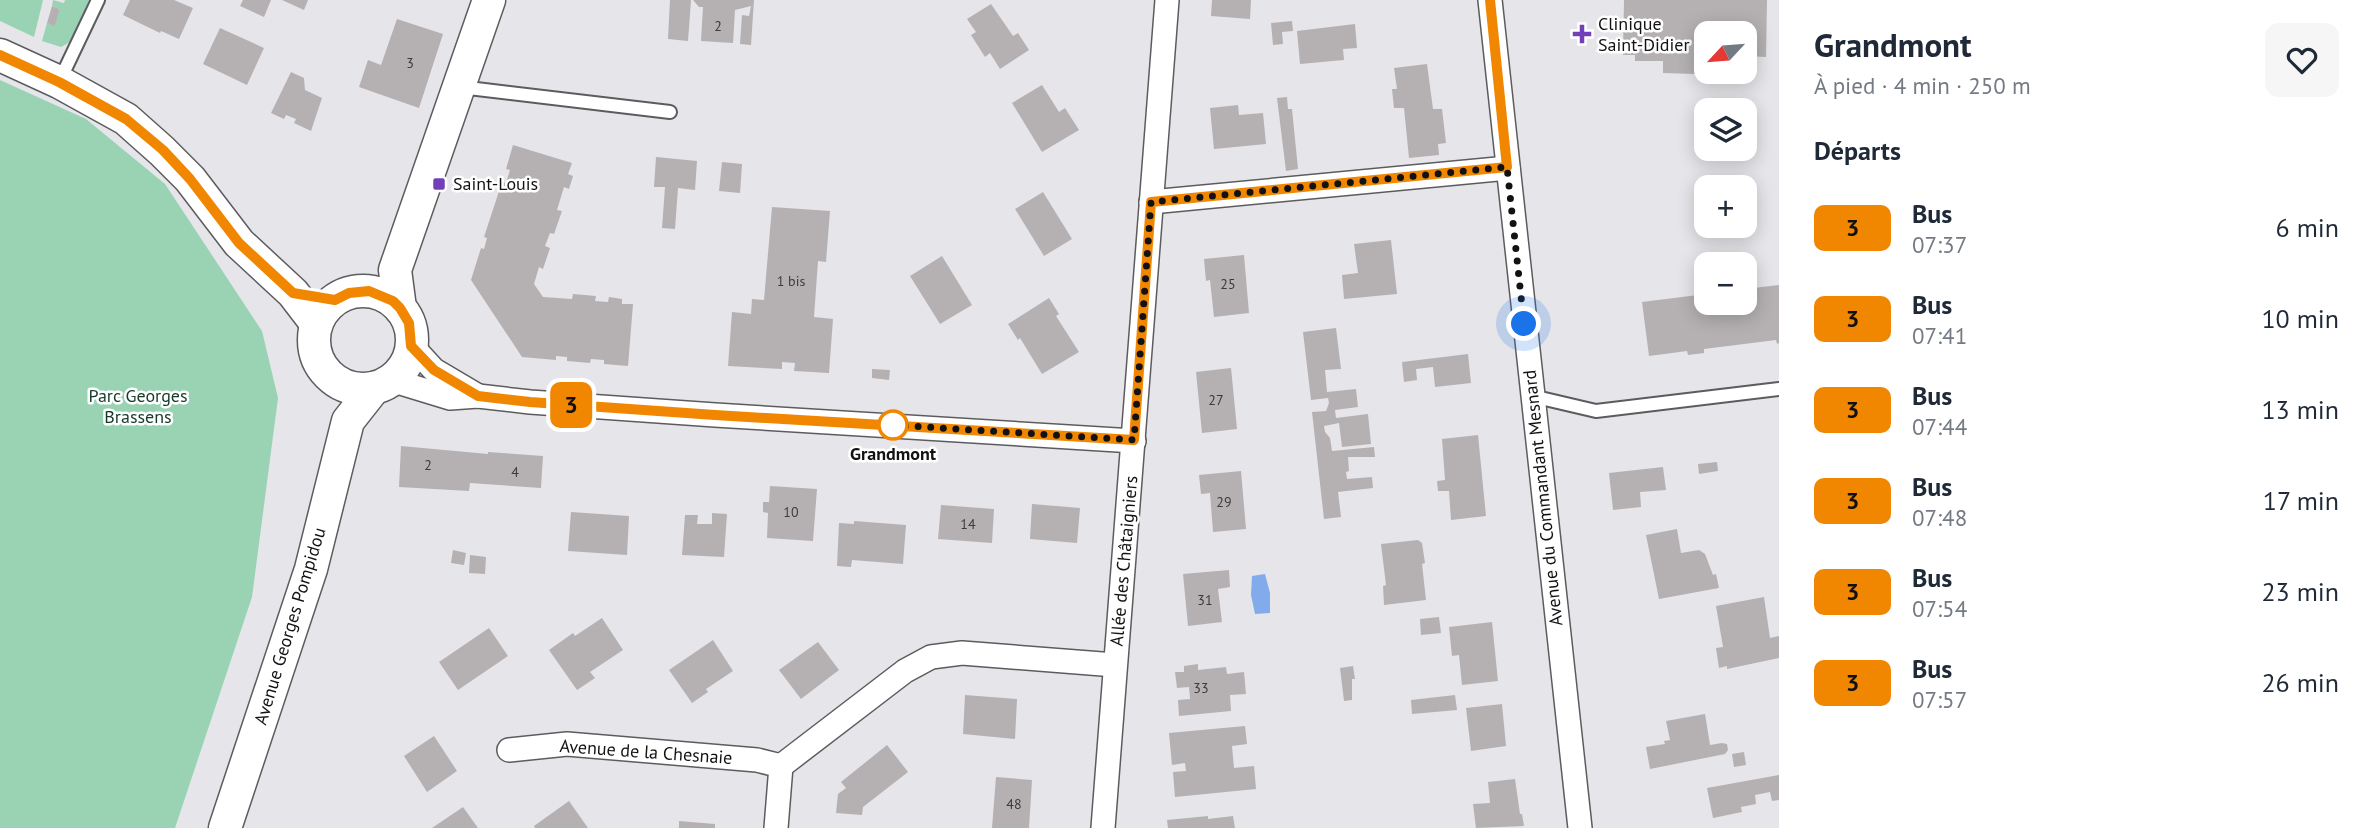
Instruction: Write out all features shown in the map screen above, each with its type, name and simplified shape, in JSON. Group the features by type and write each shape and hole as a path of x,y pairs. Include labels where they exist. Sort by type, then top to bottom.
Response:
{"street":[{"path":"478,396 434,370 411,346 410,328 400,308 395,270 489,0"},
{"name":"Allée des Châtaigniers","path":"1103,828 1167,0"},
{"name":"Avenue du Commandant Mesnard","path":"1490,0 1580,828"},
{"path":"0,55 59,82 126,119 163,150 190,179 239,243 293,293 338,304 379,293 400,308"},
{"path":"1151,202 1507,167"},
{"path":"395,270 338,304 313,342 315,355 325,372 334,380 356,389 383,384 450,398 478,396 715,415 1134,440"},
{"name":"Avenue Georges Pompidou","path":"225,828 311,569 348,421 407,363 411,346"},
{"path":"334,380 348,421"},
{"path":"776,828 781,766 905,671 931,657 962,653 1115,665"},
{"name":"Avenue de la Chesnaie","path":"509,750 567,744 757,760 781,766"}],"lane":[{"path":"59,82 98,0"},
{"path":"459,87 670,112"},
{"path":"1532,396 1596,411 1779,389"}],"green space":[{"path":"0,0 43,0 34,37 0,21"},
{"path":"53,0 64,3 65,0 89,0 72,41 61,47 42,41 47,23 55,25 60,9 52,6"},
{"name":"Parc Georges Brassens","path":"0,80 86,119 165,184 262,331 278,398 252,597 175,828 0,828"}],"water":[{"path":"1265,574 1270,593 1270,613 1255,614 1251,595 1252,576"}],"building":[{"path":"130,0 174,0 193,8 179,39 123,15"},
{"path":"243,0 271,0 264,17 240,6"},
{"path":"282,0 308,0 304,10"},
{"path":"670,0 691,0 688,41 668,39"},
{"path":"693,0 754,0 751,45 740,44 742,15 749,16 751,6 735,10 733,43 701,41 703,7 699,7"},
{"path":"1212,0 1251,0 1250,19 1211,16"},
{"path":"1624,0 1767,0 1766,57 1757,57 1757,21 1694,21 1694,74 1663,73 1663,61 1635,61 1635,55 1623,55"},
{"path":"991,4 1013,36 1018,33 1029,50 1000,69 990,53 985,57 971,35 976,32 967,19"},
{"path":"52,6 60,9 55,26 47,23"},
{"path":"397,19 443,34 419,108 359,87 368,60 381,65"},
{"path":"1292,21 1293,31 1282,32 1283,44 1273,45 1271,23"},
{"path":"1355,24 1357,48 1343,49 1344,60 1300,64 1297,31"},
{"path":"220,28 264,48 247,85 203,64"},
{"path":"1427,64 1433,109 1442,109 1446,143 1438,144 1439,155 1409,158 1404,108 1394,108 1392,89 1397,89 1394,68"},
{"path":"291,72 304,78 305,90 322,98 311,131 294,123 296,119 286,115 284,119 271,113"},
{"path":"1042,85 1059,112 1065,108 1079,130 1042,152 1012,103"},
{"path":"1287,97 1288,109 1292,109 1298,169 1286,171 1277,98"},
{"path":"1238,105 1239,115 1263,113 1266,144 1214,149 1210,108"},
{"path":"513,145 572,163 568,174 573,176 569,189 564,187 557,210 562,211 554,234 550,233 545,246 550,248 543,269 539,267 534,284 543,297 572,299 573,294 596,296 595,301 608,302 609,297 622,299 622,304 633,304 628,366 604,364 604,360 591,359 590,363 567,361 567,357 556,356 556,360 522,357 471,280 481,248 484,249 487,238 484,237 502,182 506,183 510,170 506,169"},
{"path":"656,157 697,161 695,190 678,188 675,229 662,228 665,187 654,187"},
{"path":"722,162 742,164 740,193 719,191"},
{"path":"1043,192 1072,239 1044,256 1015,209"},
{"path":"772,207 830,211 826,262 818,261 814,317 833,319 829,373 794,371 795,363 782,362 782,369 728,366 732,312 751,314 752,299 764,300"},
{"path":"1391,240 1397,294 1344,299 1342,275 1358,273 1354,244"},
{"path":"1244,255 1249,313 1214,317 1210,280 1206,281 1204,259"},
{"path":"942,256 972,305 940,324 910,276"},
{"path":"1779,285 1779,343 1777,344 1776,340 1704,349 1704,353 1688,355 1687,351 1649,356 1642,302 1694,296 1694,315 1757,315 1757,288"},
{"path":"1049,298 1059,314 1056,316 1079,352 1042,374 1008,324"},
{"path":"1336,328 1341,369 1325,370 1327,392 1356,389 1358,407 1335,410 1336,418 1368,414 1371,444 1342,447 1339,423 1324,426 1325,432 1330,438 1332,451 1374,447 1375,457 1348,457 1347,479 1372,477 1373,488 1338,492 1341,517 1324,519 1312,412 1326,411 1329,403 1328,398 1311,400 1303,332"},
{"path":"1468,354 1471,383 1435,387 1433,367 1416,369 1417,380 1404,382 1402,362"},
{"path":"1231,368 1237,429 1202,433 1196,372"},
{"path":"872,369 890,370 889,380 872,378"},
{"path":"1478,435 1486,516 1451,520 1449,491 1438,491 1437,481 1445,480 1442,439"},
{"path":"401,446 543,456 541,488 470,483 469,491 399,487"},
{"path":"1717,462 1718,471 1699,474 1698,464"},
{"path":"1663,467 1666,490 1640,492 1641,507 1613,510 1609,473"},
{"path":"1241,471 1246,529 1213,532 1210,493 1201,494 1199,475"},
{"path":"770,486 817,489 813,541 767,538 768,513 763,512 763,502 769,502"},
{"path":"1032,504 1080,508 1077,543 1030,539"},
{"path":"941,505 994,509 992,543 938,539"},
{"path":"571,512 629,516 627,555 568,551"},
{"path":"712,513 727,514 724,557 682,555 685,515 698,515 697,524 712,524"},
{"path":"854,521 906,525 903,564 852,560 851,567 837,566 839,523 854,524"},
{"path":"1677,529 1681,553 1699,550 1705,554 1713,575 1716,574 1719,588 1659,599 1646,535"},
{"path":"1418,540 1422,543 1425,563 1422,564 1426,600 1384,605 1383,586 1386,585 1381,544"},
{"path":"453,550 466,553 464,565 451,563"},
{"path":"470,555 486,557 485,574 469,573"},
{"path":"1229,570 1230,587 1218,589 1222,622 1188,626 1183,574"},
{"path":"1764,597 1770,638 1779,636 1779,658 1727,669 1727,666 1719,668 1716,648 1723,647 1716,606"},
{"path":"1439,617 1441,633 1421,635 1420,619"},
{"path":"602,618 623,650 590,672 595,678 577,690 549,650 573,633 575,636"},
{"path":"1492,622 1498,681 1462,685 1459,655 1452,656 1449,627"},
{"path":"489,628 508,656 458,690 439,662"},
{"path":"713,640 733,671 706,689 708,692 692,703 669,670"},
{"path":"818,642 839,670 801,699 779,670"},
{"path":"1198,664 1198,670 1226,667 1227,674 1244,672 1246,694 1230,695 1231,711 1179,716 1178,700 1190,699 1189,687 1177,688 1175,672 1184,672 1184,666"},
{"path":"1353,666 1355,679 1352,679 1352,700 1344,701 1340,668"},
{"path":"965,695 1017,699 1015,739 963,734"},
{"path":"1455,695 1457,710 1412,714 1411,700"},
{"path":"1502,704 1506,746 1471,751 1466,708"},
{"path":"1705,714 1710,745 1727,744 1728,750 1725,754 1650,769 1646,747 1665,744 1664,741 1670,740 1666,721"},
{"path":"1245,726 1247,744 1232,746 1234,768 1254,766 1256,789 1175,797 1173,772 1186,771 1185,763 1172,765 1169,733"},
{"path":"434,736 457,771 427,792 404,756"},
{"path":"887,745 908,772 863,807 862,815 836,813 838,794 846,788 841,782"},
{"path":"1744,752 1746,765 1734,767 1732,754"},
{"path":"1779,775 1779,800 1772,801 1770,792 1755,795 1756,804 1741,807 1742,812 1713,818 1707,788"},
{"path":"996,777 1032,780 1029,828 992,828"},
{"path":"1515,779 1524,826 1476,828 1473,804 1490,803 1488,782"},
{"path":"569,801 588,828 535,828 534,826"},
{"path":"463,807 478,828 432,828"},
{"path":"1208,816 1208,819 1233,816 1235,828 1168,828 1167,820"},
{"path":"679,821 715,824 715,828 679,828"}],"bus line":[{"name":"3","path":"0,55 59,82 126,119 163,150 190,179 239,243 293,293 335,300 349,293 369,291 393,301 409,323 411,346 434,370 478,396 715,415 1134,440 1151,202 1507,167 1490,0"}],"place":[{"name":"Clinique Saint-Didier","path":"1582,34"},
{"name":"Saint-Louis","path":"439,184"},
{"name":"Grandmont","path":"893,425"}],"route":[{"path":"893,425 1134,440 1151,202 1507,167 1524,324"}]}
